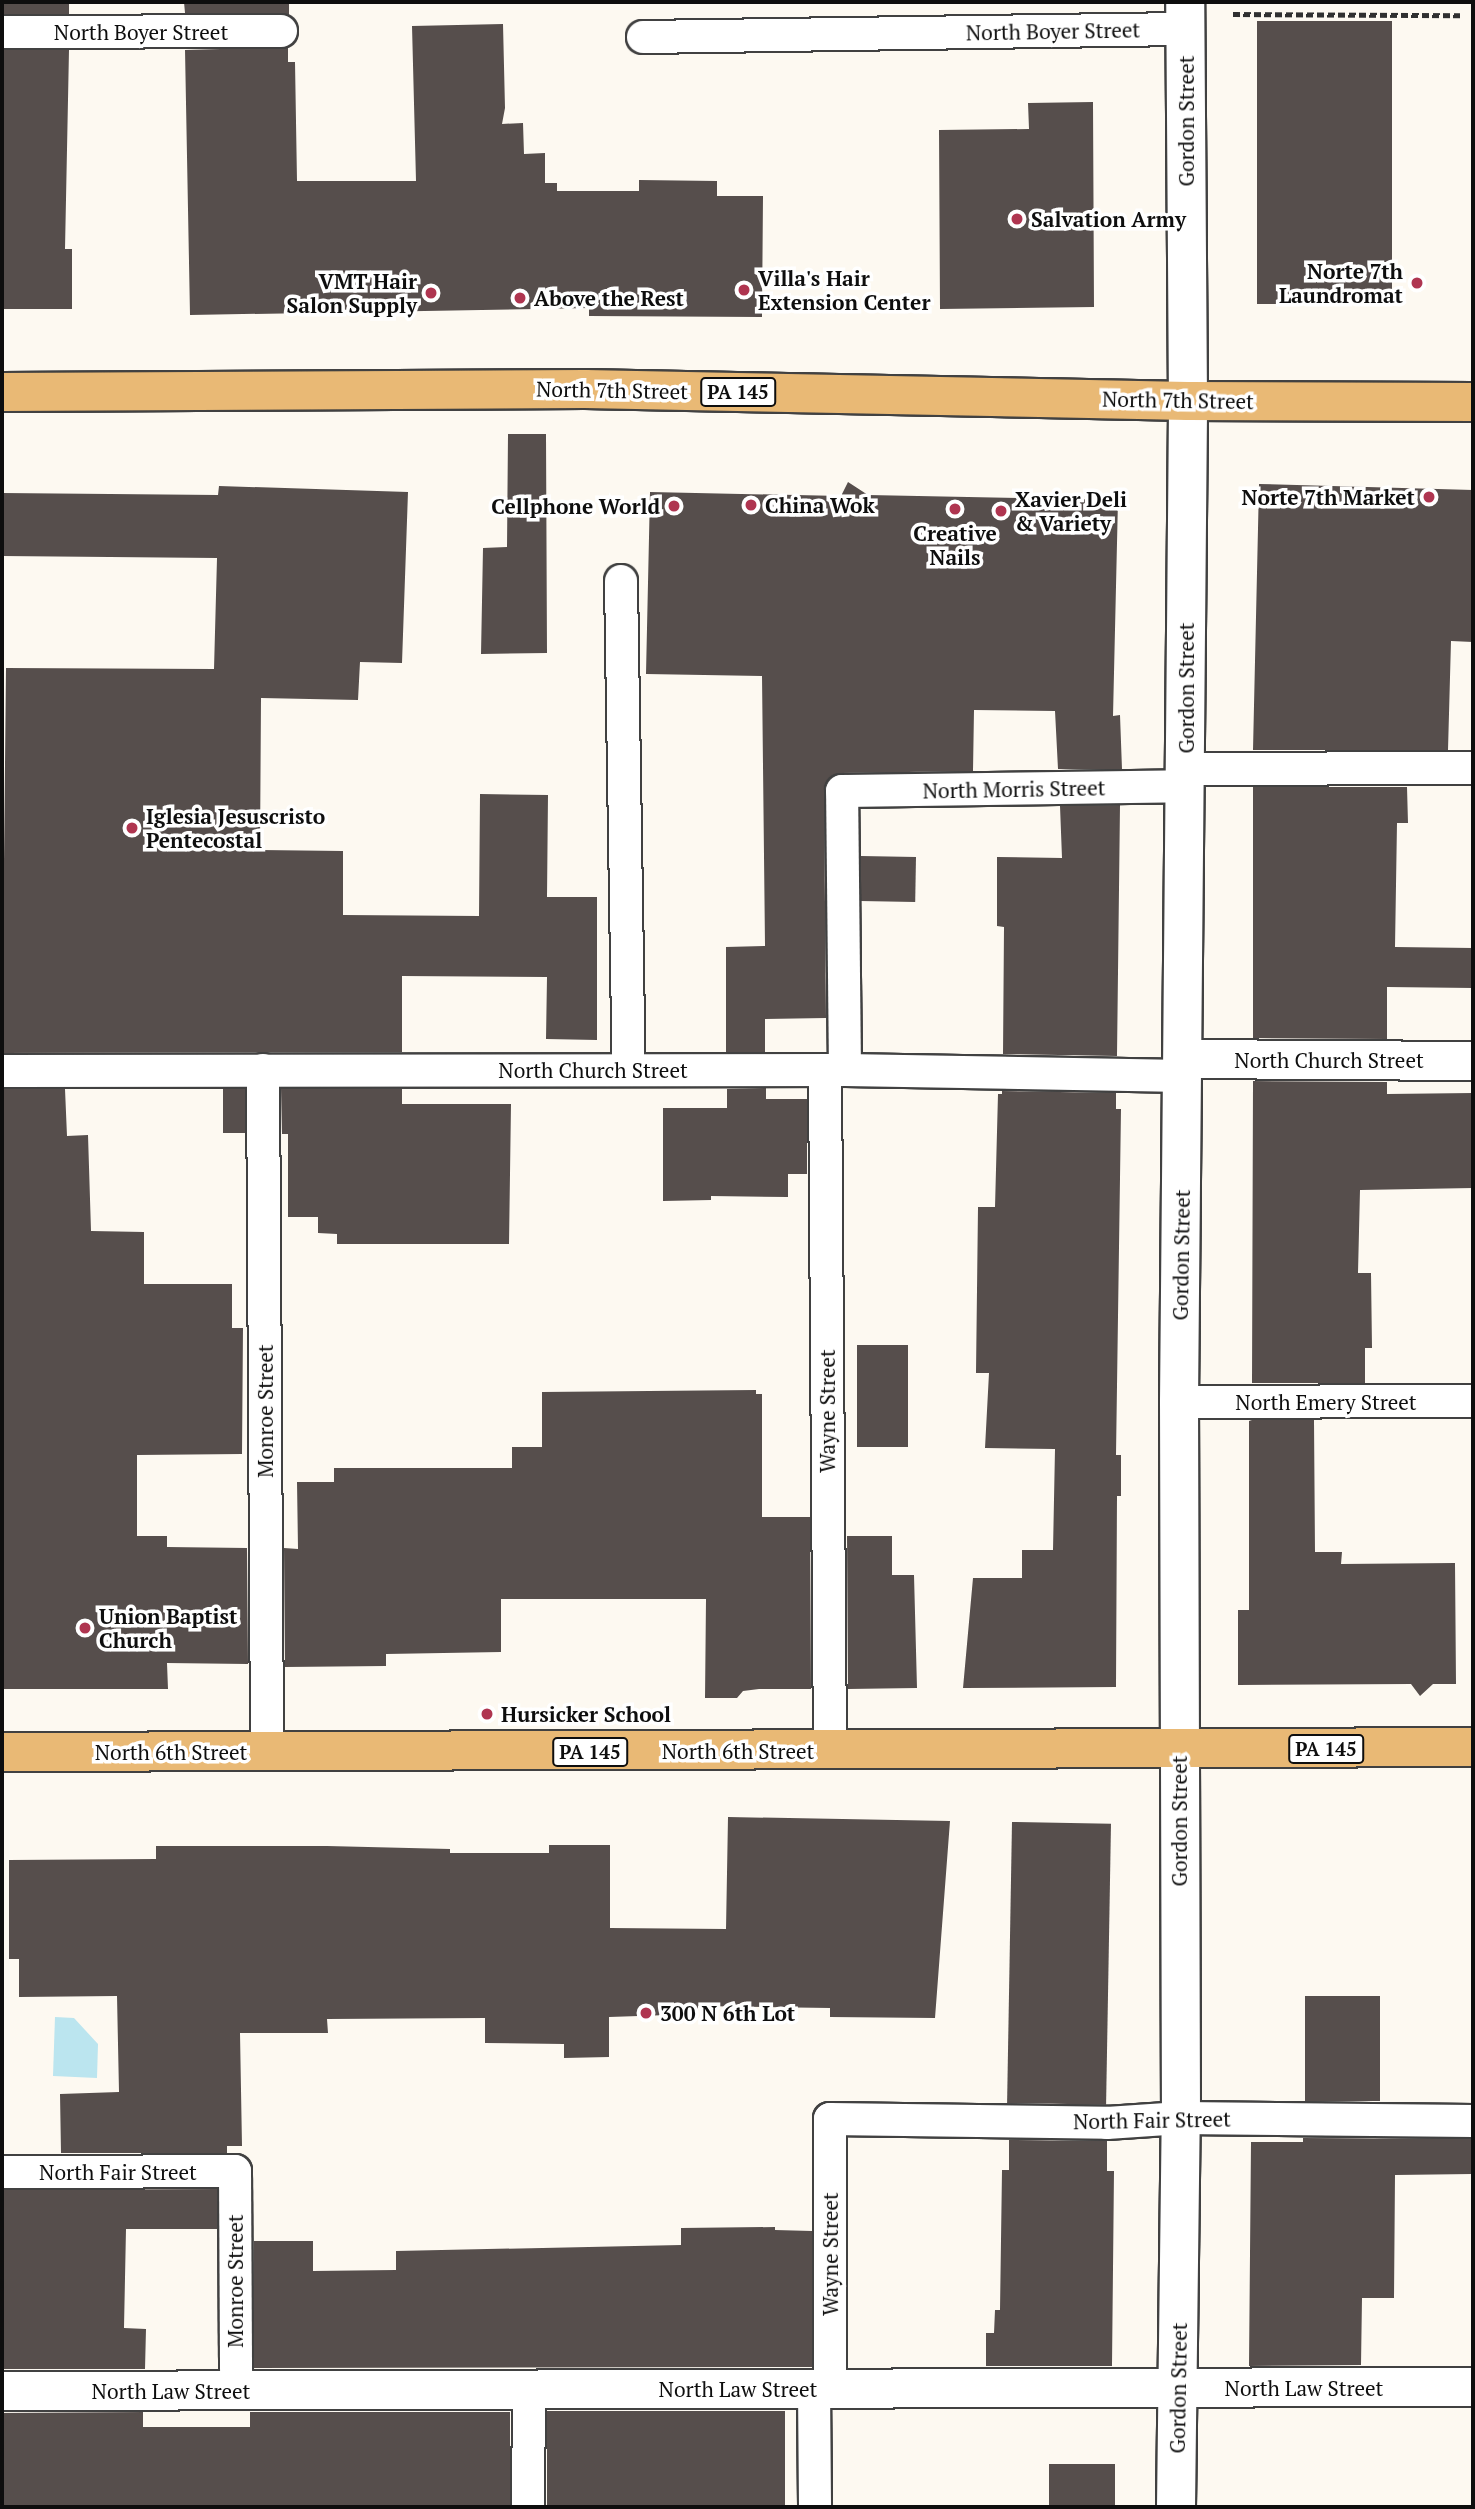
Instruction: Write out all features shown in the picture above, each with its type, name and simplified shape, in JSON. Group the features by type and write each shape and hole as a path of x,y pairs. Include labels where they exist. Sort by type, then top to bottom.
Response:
{"main road":[{"name":"North 7th Street","path":"2,391 585,389 1188,401 1473,402"},
{"name":"North 6th Street","path":"2,1752 1473,1747"}],"street":[{"name":"Gordon Street","path":"1176,2507 1181,2118 1179,1402 1188,401 1185,15"},
{"name":"North Church Street","path":"1184,1068 1473,1061"},
{"name":"North Law Street","path":"2,2391 1473,2387"}],"lane":[{"name":"North Boyer Street","path":"643,37 1185,15"},
{"name":"North Boyer Street","path":"2,32 281,31"},
{"path":"621,581 629,1070"},
{"name":"North Morris Street","path":"842,791 1473,768"},
{"name":"Wayne Street","path":"830,1751 835,1070 842,791"},
{"name":"North Church Street","path":"2,1071 1184,1068"},
{"name":"Monroe Street","path":"263,1070 267,1752"},
{"name":"North Emery Street","path":"1179,1402 1473,1401"},
{"name":"North Fair Street","path":"830,2119 1107,2123 1181,2118 1473,2121"},
{"name":"Wayne Street","path":"815,2507 822,2388 830,2119"},
{"name":"Monroe Street","path":"235,2171 236,2390"},
{"name":"North Fair Street","path":"2,2172 235,2171"},
{"path":"528,2507 529,2390"}],"path":[{"path":"1185,15 1460,15"}],"water":[{"path":"55,2017 74,2018 98,2044 97,2078 53,2076"}],"building":[{"path":"2,2 69,2 69,14 2,14"},
{"path":"184,2 289,2 289,15 185,13"},
{"path":"1257,21 1392,21 1392,304 1257,304"},
{"path":"503,24 505,108 502,124 523,123 524,154 545,153 545,183 557,183 557,191 639,191 639,180 717,181 717,196 763,196 762,317 589,316 589,308 190,315 185,50 288,47 288,62 295,62 297,181 416,181 412,26"},
{"path":"2,50 69,50 65,249 72,249 72,309 2,309"},
{"name":"Salvation Army","path":"1093,102 1094,307 940,309 939,130 1029,129 1028,103"},
{"path":"508,434 546,434 547,653 481,654 483,548 507,547"},
{"path":"848,482 868,495 1118,500 1113,716 1120,715 1122,769 1058,769 1055,711 974,710 973,771 842,773 832,776 824,791 826,1018 765,1019 765,1052 726,1052 726,947 765,946 762,676 646,674 650,492 841,496"},
{"path":"1259,484 1473,490 1473,642 1451,641 1448,750 1253,750"},
{"path":"219,486 408,492 402,663 360,662 358,700 261,698 260,850 343,851 343,915 479,916 480,794 548,795 547,897 597,897 597,1040 546,1039 547,977 402,976 402,1052 2,1053 6,668 214,669 217,558 2,556 2,493 218,495"},
{"path":"1253,787 1407,787 1408,823 1397,823 1395,947 1473,948 1473,988 1387,987 1387,1039 1253,1038"},
{"path":"1120,805 1117,1056 1003,1054 1004,927 997,926 997,857 1062,858 1060,806"},
{"path":"861,856 916,857 915,902 860,901"},
{"path":"1253,1081 1387,1082 1387,1094 1473,1093 1473,1188 1360,1190 1358,1273 1371,1273 1372,1348 1365,1348 1365,1383 1252,1383"},
{"path":"766,1088 766,1099 807,1099 807,1174 788,1174 788,1197 711,1196 711,1200 663,1201 663,1108 727,1108 727,1089"},
{"path":"2,1089 65,1089 67,1136 88,1135 91,1231 144,1232 144,1284 232,1284 232,1328 243,1328 242,1454 137,1455 137,1536 167,1536 167,1547 247,1548 248,1664 167,1663 168,1689 2,1689"},
{"path":"223,1089 245,1089 245,1133 223,1133"},
{"path":"281,1089 402,1089 402,1104 511,1104 509,1244 337,1244 337,1234 318,1233 318,1217 288,1217 288,1134 282,1134"},
{"path":"1002,1091 1116,1093 1116,1109 1121,1109 1116,1455 1121,1455 1121,1496 1117,1496 1116,1687 963,1688 973,1578 1022,1578 1022,1550 1053,1550 1055,1449 985,1448 989,1373 976,1373 978,1207 995,1207 998,1094 1002,1094"},
{"path":"857,1345 908,1345 908,1447 857,1447"},
{"path":"756,1390 756,1394 762,1394 762,1517 810,1517 811,1689 759,1689 743,1691 737,1698 705,1698 706,1599 501,1599 501,1652 386,1654 386,1666 285,1667 284,1548 298,1549 297,1482 334,1482 334,1468 512,1468 512,1447 542,1447 542,1392"},
{"path":"1314,1420 1315,1552 1342,1552 1341,1564 1455,1563 1456,1684 1433,1684 1420,1696 1411,1684 1238,1685 1238,1610 1249,1610 1249,1421"},
{"path":"847,1536 892,1536 892,1575 914,1575 917,1688 848,1689"},
{"path":"728,1817 950,1821 935,2018 830,2017 830,2008 698,2006 698,2014 609,2017 609,2057 564,2058 564,2044 485,2043 485,2018 327,2019 328,2033 240,2033 242,2146 227,2146 227,2153 61,2153 60,2094 119,2092 117,1996 19,1997 19,1959 9,1959 9,1860 156,1859 156,1846 327,1846 450,1849 450,1853 549,1853 549,1845 610,1845 610,1928 726,1929"},
{"path":"1012,1822 1111,1824 1106,2105 1007,2103"},
{"path":"1305,1996 1380,1996 1380,2101 1305,2101"},
{"path":"1303,2138 1472,2139 1472,2174 1395,2175 1394,2298 1362,2298 1361,2365 1249,2366 1251,2142 1303,2142"},
{"path":"1009,2140 1107,2141 1107,2171 1114,2171 1112,2366 986,2366 986,2333 994,2333 995,2310 1000,2310 1002,2170 1009,2170"},
{"path":"217,2189 217,2229 126,2229 124,2328 146,2329 145,2369 2,2369 2,2190"},
{"path":"775,2227 775,2230 812,2231 812,2367 254,2368 254,2241 313,2241 313,2271 396,2270 396,2251 681,2245 681,2228"},
{"path":"547,2411 785,2411 785,2507 547,2507"},
{"path":"143,2412 143,2427 250,2427 250,2412 510,2412 510,2507 2,2507 2,2413"},
{"path":"1049,2464 1115,2464 1115,2507 1049,2507"}],"place":[{"name":"Salvation Army","path":"1017,219"},
{"name":"Norte 7th Laundromat","path":"1417,283"},
{"name":"Villa's Hair Extension Center","path":"744,290"},
{"name":"VMT Hair Salon Supply","path":"431,293"},
{"name":"Above the Rest","path":"520,298"},
{"name":"Norte 7th Market","path":"1429,497"},
{"name":"China Wok","path":"751,505"},
{"name":"Cellphone World","path":"674,506"},
{"name":"Creative Nails","path":"955,509"},
{"name":"Xavier Deli & Variety","path":"1001,511"},
{"name":"Iglesia Jesuscristo Pentecostal","path":"132,828"},
{"name":"Union Baptist Church","path":"85,1628"},
{"name":"Hursicker School","path":"487,1714"},
{"name":"300 N 6th Lot","path":"646,2013"}]}
